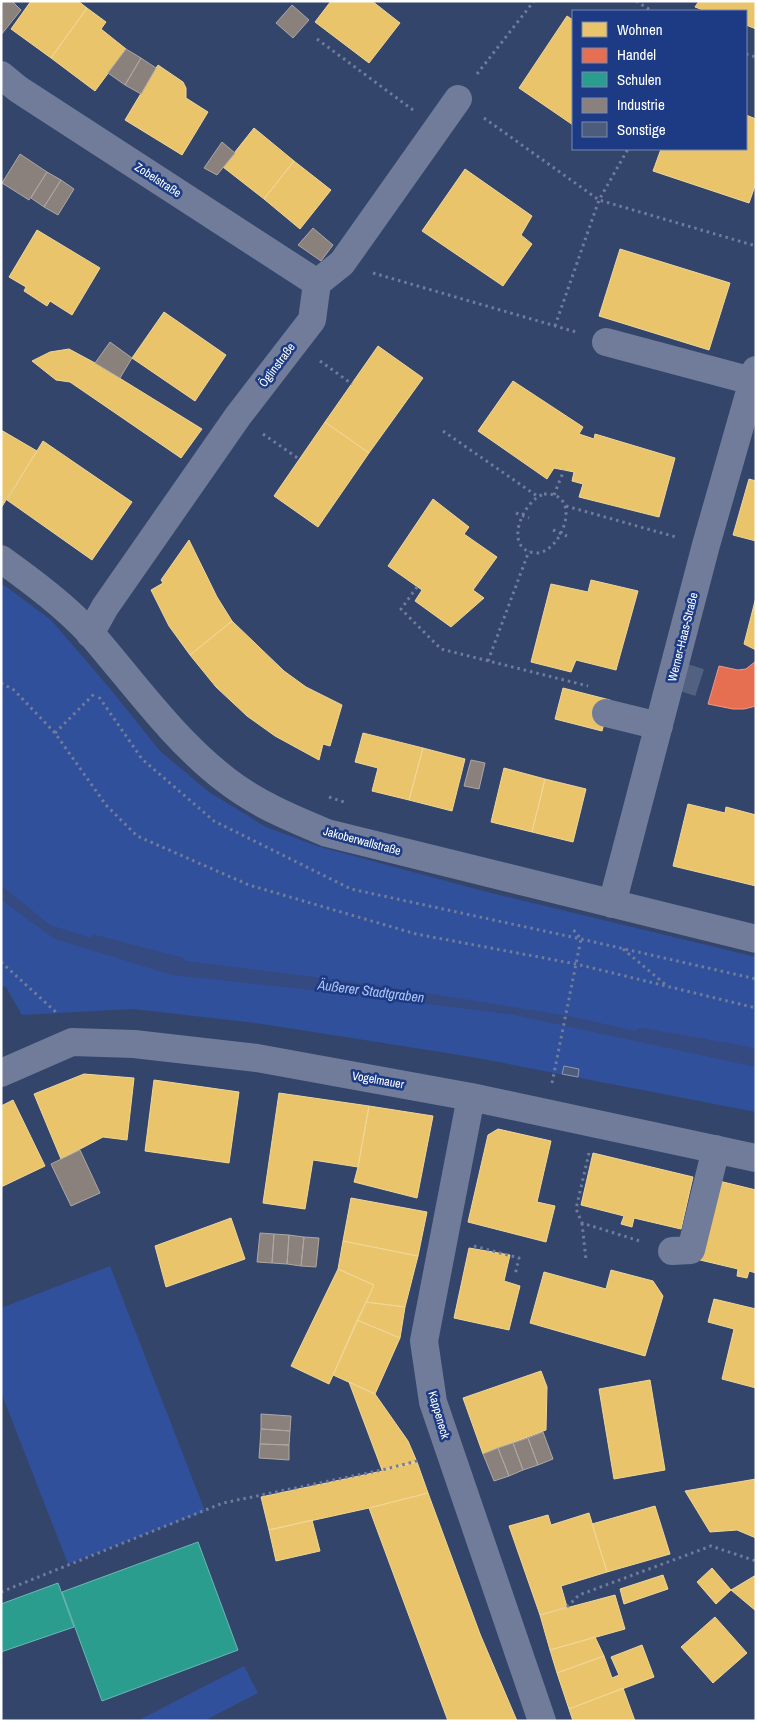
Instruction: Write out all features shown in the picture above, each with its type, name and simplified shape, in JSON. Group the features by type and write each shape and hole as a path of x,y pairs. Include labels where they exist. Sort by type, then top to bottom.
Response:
{"street":[{"name":"Zobelstraße","path":"1,75 18,89 317,283"},
{"path":"317,283 342,263 458,99"},
{"name":"Öglinstraße","path":"90,634 105,607 238,416 312,320 317,283"},
{"path":"606,342 754,376"},
{"name":"Werner-Haas-Straße","path":"612,904 706,545 754,376"},
{"name":"Jakoberwallstraße","path":"1,559 43,589 90,634 157,714 195,753 227,781 268,808 327,833 756,939"},
{"path":"606,713 659,726"},
{"name":"Vogelmauer","path":"1,1073 72,1042 134,1044 257,1058 470,1097 756,1158"},
{"name":"Kappeneck","path":"470,1097 424,1341 433,1402 542,1721"},
{"path":"672,1251 692,1250 716,1149"}],"path":[{"path":"534,1 458,99 599,200 756,246"},
{"path":"636,1 650,10"},
{"path":"317,39 438,128"},
{"path":"555,326 599,200 627,150"},
{"path":"342,263 606,342"},
{"path":"295,343 352,384"},
{"path":"238,416 300,459"},
{"path":"443,431 537,496"},
{"path":"554,495 564,470"},
{"path":"566,506 566,517 560,533 553,546 548,550 535,553 529,551 520,542 517,530 529,505 537,496 549,494 559,498 566,506 706,545"},
{"path":"516,512 529,518"},
{"path":"553,530 567,536"},
{"path":"488,661 529,551"},
{"path":"417,587 401,609 441,649 590,687"},
{"path":"1,683 14,690 55,733 106,805 137,836 249,885 406,931 576,964 756,1008"},
{"path":"55,733 96,692"},
{"path":"326,796 353,805"},
{"path":"556,1060 581,939 756,979"},
{"path":"623,948 667,986"},
{"path":"1,962 59,1015 72,1042"},
{"path":"586,1260 582,1223 576,1209 595,1124"},
{"path":"582,1223 672,1251"},
{"path":"444,1239 519,1258 515,1275"},
{"path":"1,1592 223,1503 382,1470 450,1453"},
{"path":"567,1607 579,1595 711,1546 756,1561"}],"shaded area":[{"path":"1,583 51,620 160,751 209,792 266,827 317,846 483,891 756,957 756,1112 472,1057 256,1023 133,1009 22,1015 6,987 1,986"},
{"path":"110,1266 205,1511 68,1564 1,1392 1,1308"},
{"path":"244,1666 258,1693 204,1721 137,1721"}],"water":[{"path":"1,885 50,925 147,956 363,983 569,1016 756,1058 756,1067 514,1015 358,995 172,975 55,939 1,900"}],"building: Wohnen":[{"path":"31,1 78,1 87,8 51,58 11,29"},
{"path":"331,1 372,1 400,23 369,63 315,22"},
{"path":"699,1 756,1 756,29 747,25 747,10 703,10 695,7"},
{"path":"87,8 106,22 101,29 126,49 95,91 51,58"},
{"path":"567,16 572,19 572,124 519,88"},
{"path":"158,65 183,82 186,88 186,98 208,112 182,155 125,120"},
{"path":"747,115 756,119 756,183 749,203 653,171 661,150 747,150"},
{"path":"254,128 294,161 264,199 223,167"},
{"path":"294,161 331,190 300,229 264,199"},
{"path":"465,169 532,216 521,235 532,244 503,286 422,231"},
{"path":"37,230 100,268 72,315 50,301 47,306 24,291 26,287 9,277"},
{"path":"620,249 730,283 709,350 599,316"},
{"path":"164,312 226,355 195,401 132,358"},
{"path":"378,346 423,378 369,453 325,422"},
{"path":"69,349 202,429 181,458 70,382 56,380 32,361 50,352"},
{"path":"513,381 583,427 579,434 594,439 595,434 675,458 659,517 579,497 583,484 572,481 574,472 554,468 547,479 478,431"},
{"path":"325,422 369,453 318,527 274,496"},
{"path":"1,430 37,451 1,508"},
{"path":"43,441 132,502 92,560 7,500"},
{"path":"749,479 756,481 756,541 733,535"},
{"path":"433,499 469,527 464,534 497,557 473,590 484,598 451,627 415,601 422,590 388,566"},
{"path":"189,540 217,597 232,621 190,655 169,626 151,590 163,583 161,580"},
{"path":"591,580 638,591 616,670 576,660 571,672 531,662 551,584 588,592"},
{"path":"756,597 756,650 744,644"},
{"path":"232,621 284,671 306,687 342,705 330,746 323,744 319,760 275,736 247,716 216,687 190,655"},
{"path":"563,688 610,700 602,731 555,719"},
{"path":"363,733 423,748 409,800 372,791 378,768 355,762"},
{"path":"423,748 465,759 452,811 409,800"},
{"path":"504,768 545,779 532,832 491,822"},
{"path":"545,779 586,789 573,842 532,832"},
{"path":"688,804 725,813 726,807 756,815 756,886 673,866"},
{"path":"84,1074 134,1078 127,1140 103,1137 61,1159 34,1094"},
{"path":"154,1080 239,1092 229,1163 145,1151"},
{"path":"279,1093 369,1106 358,1167 313,1160 305,1209 263,1203"},
{"path":"13,1100 45,1166 1,1187 1,1106"},
{"path":"369,1106 433,1116 417,1198 354,1182"},
{"path":"498,1129 551,1141 537,1202 555,1206 546,1242 468,1222 488,1135"},
{"path":"593,1153 693,1177 681,1229 634,1218 632,1227 621,1224 624,1216 581,1205"},
{"path":"719,1181 756,1190 756,1273 749,1271 747,1278 737,1276 738,1269 700,1260"},
{"path":"351,1198 427,1212 418,1256 343,1241"},
{"path":"231,1218 245,1259 166,1287 155,1246"},
{"path":"343,1241 418,1256 405,1307 366,1302 374,1285 338,1269"},
{"path":"469,1248 510,1255 504,1281 520,1286 509,1330 454,1318"},
{"path":"338,1269 374,1285 329,1384 291,1366"},
{"path":"611,1270 653,1281 663,1296 645,1356 530,1323 544,1272 606,1289"},
{"path":"714,1299 756,1309 756,1388 722,1379 734,1329 708,1322"},
{"path":"366,1302 405,1307 400,1338 357,1320"},
{"path":"357,1320 400,1338 375,1394 333,1375"},
{"path":"541,1371 547,1387 546,1430 483,1454 463,1398"},
{"path":"650,1380 665,1470 614,1479 599,1389"},
{"path":"349,1382 375,1394 408,1441 417,1462 382,1470"},
{"path":"417,1462 428,1493 269,1530 261,1497"},
{"path":"756,1479 756,1538 737,1530 710,1532 685,1491"},
{"path":"428,1493 480,1634 517,1721 448,1721 369,1508"},
{"path":"655,1506 670,1554 607,1572 592,1524"},
{"path":"589,1513 607,1572 561,1586 567,1607 540,1615 509,1526 548,1515 551,1525"},
{"path":"312,1520 320,1551 276,1561 269,1530"},
{"path":"712,1568 731,1590 716,1604 697,1582"},
{"path":"663,1575 668,1589 624,1604 620,1589"},
{"path":"756,1575 756,1611 731,1590"},
{"path":"615,1595 625,1629 550,1650 540,1615"},
{"path":"715,1617 747,1653 713,1683 681,1647"},
{"path":"595,1637 604,1656 557,1673 550,1650"},
{"path":"642,1645 654,1677 569,1709 557,1673 604,1656 612,1678 619,1675 611,1657"},
{"path":"623,1688 635,1721 573,1721 569,1709"}],"building: Handel":[{"path":"756,661 756,706 733,709 708,704 719,666 738,670 746,669"}],"building: Schulen":[{"path":"198,1542 238,1650 102,1701 62,1592"},
{"path":"58,1583 74,1627 1,1652 1,1604"}],"building: Industrie":[{"path":"4,1 12,1 21,10 1,35 1,4"},
{"path":"292,5 309,20 293,38 276,23"},
{"path":"126,49 141,58 125,85 108,73"},
{"path":"141,58 156,68 141,94 125,85"},
{"path":"222,142 235,153 217,175 204,168"},
{"path":"20,154 47,172 29,200 2,183"},
{"path":"47,172 61,180 44,207 31,198"},
{"path":"61,180 74,189 58,215 44,207"},
{"path":"313,228 333,245 321,261 298,245"},
{"path":"110,342 132,358 120,378 95,363"},
{"path":"471,760 485,763 479,789 464,786"},
{"path":"80,1150 100,1193 71,1206 51,1164"},
{"path":"260,1233 274,1234 272,1263 257,1262"},
{"path":"274,1234 289,1235 287,1264 272,1263"},
{"path":"289,1235 304,1237 301,1266 287,1264"},
{"path":"304,1237 319,1238 316,1267 301,1266"},
{"path":"261,1414 291,1416 290,1431 261,1429"},
{"path":"261,1429 290,1431 289,1445 260,1444"},
{"path":"543,1432 553,1459 538,1465 528,1438"},
{"path":"528,1438 538,1465 523,1470 513,1443"},
{"path":"513,1443 523,1470 509,1476 498,1448"},
{"path":"260,1444 289,1445 289,1460 259,1458"},
{"path":"498,1448 509,1476 494,1481 483,1454"}],"building: Sonstige":[{"path":"564,1066 579,1069 578,1077 562,1074"}],"waterway":[{"name":"Äußerer Stadtgraben","path":"95,940 180,962"},
{"name":"Äußerer Stadtgraben","path":"641,1033 756,1054"}],"tunnel":[{"path":"673,674 713,687"}]}
